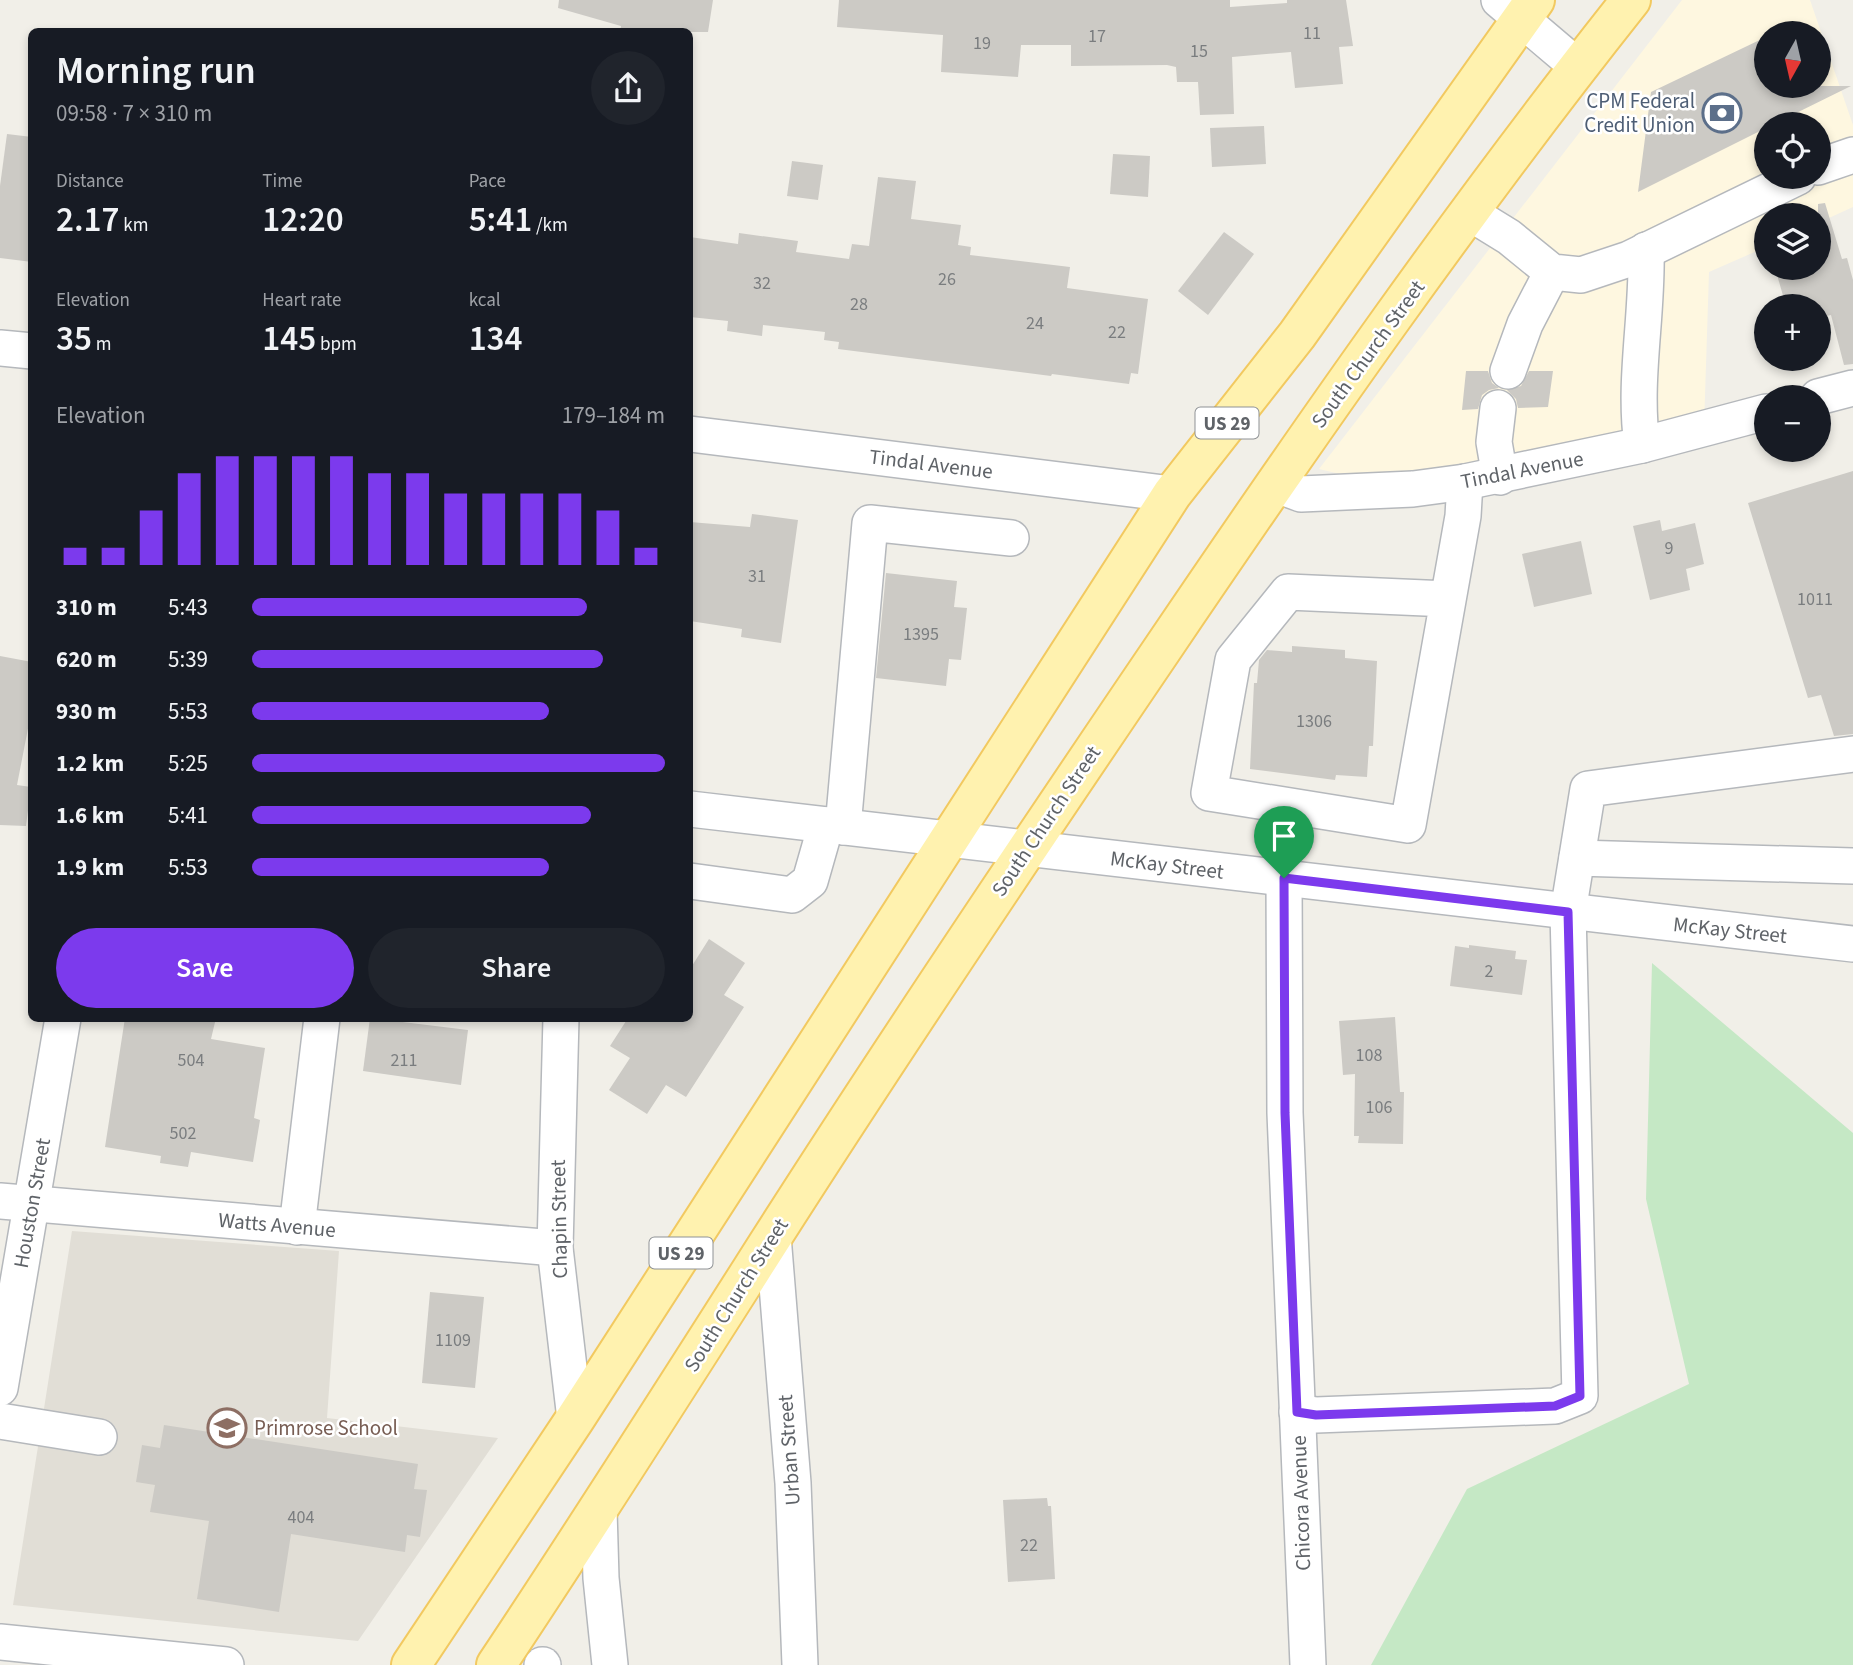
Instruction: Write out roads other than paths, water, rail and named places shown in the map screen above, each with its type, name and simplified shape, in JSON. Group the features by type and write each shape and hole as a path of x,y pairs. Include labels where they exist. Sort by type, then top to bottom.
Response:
{"main road":[{"name":"South Church Street","path":"496,1665 600,1510 773,1236 1027,848 1274,484 1578,66 1631,0"},
{"name":"US 29","path":"411,1665 575,1419 1172,494 1297,335 1518,6"}],"street":[{"path":"1518,6 1578,66"},
{"path":"1831,163 1853,155"},
{"path":"1470,213 1509,237 1552,272 1581,275 1646,250 1773,189"},
{"path":"1642,445 1637,409 1647,291 1646,250"},
{"path":"1508,371 1525,324 1552,272"},
{"path":"0,348 28,351"},
{"path":"1831,394 1853,388"},
{"path":"1498,408 1494,442 1500,477"},
{"name":"Tindal Avenue","path":"1274,484 1301,494 1413,489 1500,477 1642,445 1754,415"},
{"name":"Tindal Avenue","path":"693,433 1172,494"},
{"path":"1448,598 1288,593 1233,660 1209,793 1408,825 1463,516 1465,482"},
{"path":"693,881 792,895 810,881 834,826 870,523 1011,538"},
{"path":"1297,1412 1316,1415 1555,1406 1580,1396 1568,912 1588,789 1853,754"},
{"name":"McKay Street","path":"693,809 1853,944"},
{"path":"1577,858 1853,866"},
{"name":"Chicora Avenue","path":"1284,878 1285,1113 1308,1665"},
{"name":"Houston Street","path":"0,1388 16,1203 62,1022"},
{"path":"298,1227 323,1022"},
{"name":"Chapin Street","path":"561,1022 555,1248 575,1419"},
{"name":"Watts Avenue","path":"16,1203 555,1248"},
{"name":"Urban Street","path":"773,1236 793,1483 800,1665"},
{"path":"0,1421 99,1437"},
{"path":"600,1510 601,1578 610,1665"},
{"path":"0,1642 226,1665"}],"place":[{"name":"CPM Federal Credit Union","path":"1722,113"},
{"name":"Primrose School","path":"227,1428"}]}
